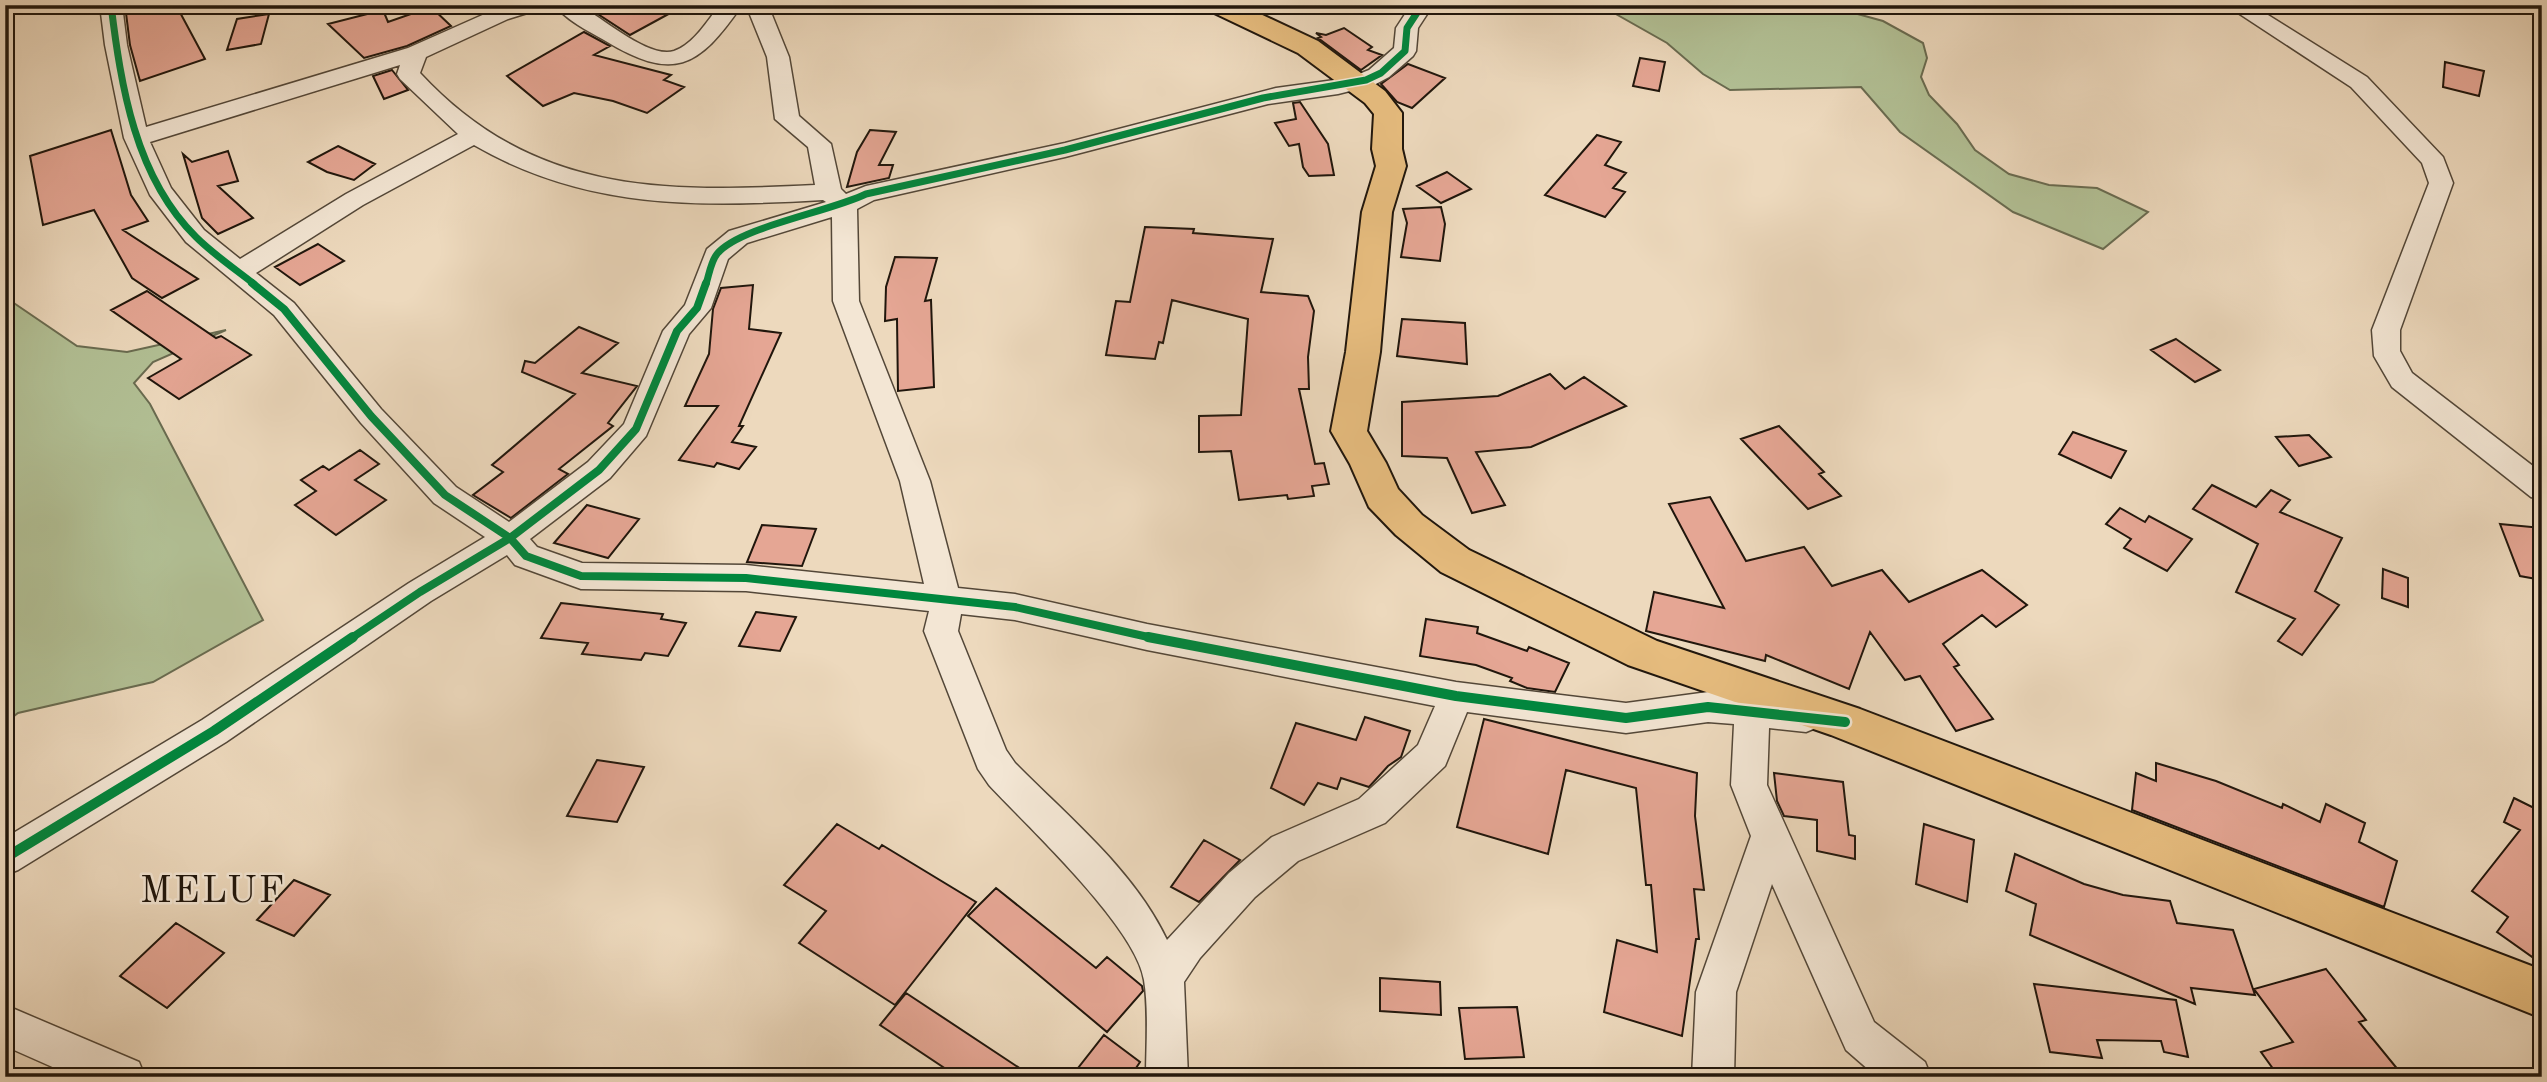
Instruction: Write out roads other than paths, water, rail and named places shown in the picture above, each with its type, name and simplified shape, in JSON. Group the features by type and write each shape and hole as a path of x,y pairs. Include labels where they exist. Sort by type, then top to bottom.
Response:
{"main road":[{"path":"1219,5 1308,47 1376,97 1388,113 1387,149 1391,166 1377,212 1363,352 1349,431 1368,463 1382,497 1409,525 1455,561 1643,653 1846,722 2542,994"}],"street":[{"path":"111,5 116,45 136,138 159,190 195,236 284,309 371,416 445,495 510,538 526,556 580,576 746,578 948,602 1015,607 1174,643 1456,696 1626,718 1709,707 1846,722"},
{"path":"136,138 416,53 438,45 503,12 529,5"},
{"path":"566,5 648,55 664,59 678,57 692,50 735,6 778,57 785,84 788,120 819,144 836,199 846,300 915,481 935,556 937,576 948,602 941,631 991,758 1051,828 1113,890 1142,930 1164,978 1167,1077"},
{"path":"416,53 408,74 475,135 520,157 575,178 612,189 687,196 836,199 1091,145 1277,94 1355,83 1377,75 1405,51 1407,27 1422,5"},
{"path":"2237,5 2359,82 2401,123 2434,162 2441,183 2386,330 2384,347 2390,364 2402,380 2542,489"},
{"path":"239,272 308,226 405,169 475,135"},
{"path":"5,858 214,731 420,592 510,538 599,470 636,429 677,331 696,309 716,255 738,237 836,199"},
{"path":"1164,978 1186,945 1242,885 1285,849 1372,811 1432,754 1456,696"},
{"path":"1752,711 1749,785 1770,836 1860,1036 1910,1077"},
{"path":"1713,1077 1716,992 1770,836"},
{"path":"5,1025 124,1077"}],"district":[{"name":"MELUF","path":"213,889"}]}
